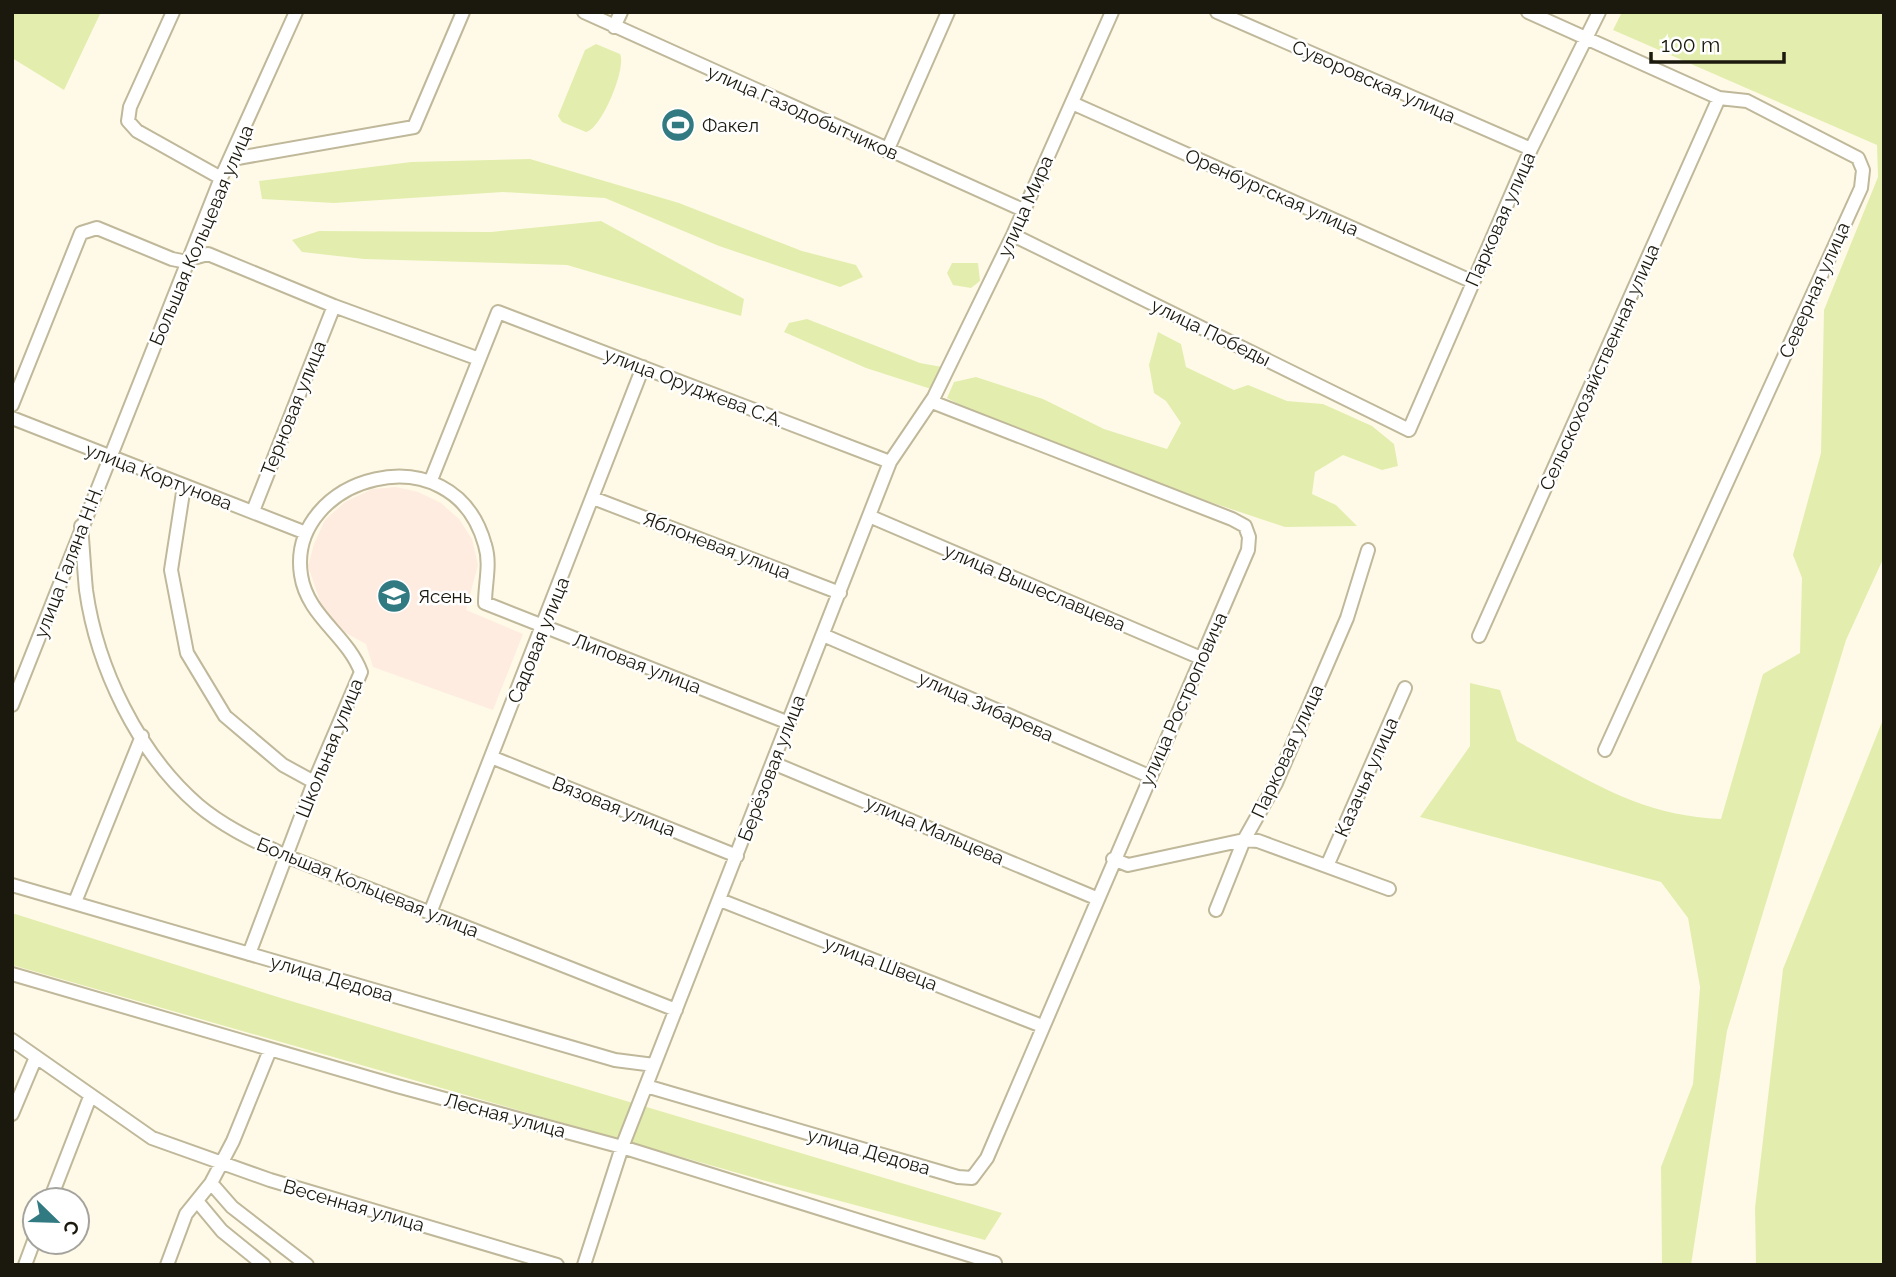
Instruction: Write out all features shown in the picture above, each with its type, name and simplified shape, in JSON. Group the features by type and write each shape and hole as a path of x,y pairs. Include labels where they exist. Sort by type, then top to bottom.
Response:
{"street":[{"path":"173,12 130,107 128,121 137,131 221,178"},
{"name":"Большая Кольцевая улица","path":"108,458 221,178 232,159 296,12"},
{"path":"232,159 414,127 463,12"},
{"name":"улица Газодобытчиков","path":"584,12 887,151 1023,210"},
{"path":"614,27 621,12"},
{"path":"887,151 948,12"},
{"name":"улица Мира","path":"933,399 1013,234 1112,12"},
{"name":"Суворовская улица","path":"1217,12 1531,149"},
{"name":"Северная улица","path":"1528,12 1719,98 1747,101 1858,158 1863,170 1861,188 1605,750"},
{"name":"Парковая улица","path":"1409,430 1471,281 1531,149 1599,12"},
{"name":"Сельскохозяйственная улица","path":"1479,636 1719,98"},
{"name":"Оренбургская улица","path":"1072,103 1471,281"},
{"path":"12,405 81,233 97,228 172,259 182,261 208,254 334,306 479,359 431,480 398,475 369,479 344,491 323,510 306,533"},
{"name":"улица Победы","path":"1013,234 1409,430"},
{"name":"Терновая улица","path":"253,511 334,306"},
{"name":"улица Оруджева С.А.","path":"479,359 498,312 890,462"},
{"name":"Садовая улица","path":"430,913 544,627 643,367"},
{"name":"Берёзовая улица","path":"584,1265 622,1147 890,462 933,399"},
{"name":"улица Ростроповича","path":"933,399 1245,526 1249,537 1248,550 1096,898 987,1158 972,1178"},
{"name":"улица Кортунова","path":"12,418 108,458 306,533"},
{"name":"улица Галяна Н.Н.","path":"12,705 108,458"},
{"name":"Липовая улица","path":"431,480 452,495 478,526 485,546 488,568 485,603 789,723"},
{"path":"184,485 171,570 187,653 225,716 283,765 314,782"},
{"name":"Яблоневая улица","path":"593,498 840,593"},
{"name":"улица Вышеславцева","path":"869,516 1201,658"},
{"name":"Большая Кольцевая улица","path":"81,526 87,592 100,646 120,700 166,772 199,805 240,834 286,856 676,1010"},
{"name":"Школьная улица","path":"249,954 314,782 361,672 355,656 317,614 307,596 299,556 306,533"},
{"name":"Парковая улица","path":"1216,910 1244,839 1276,783 1336,643 1368,550"},
{"name":"улица Зибарева","path":"824,635 1149,776"},
{"name":"Казачья улица","path":"1326,866 1405,688"},
{"path":"75,902 142,736"},
{"name":"Вязовая улица","path":"491,757 737,856"},
{"name":"улица Мальцева","path":"773,762 1096,898"},
{"path":"1113,859 1128,865 1244,839 1258,841 1389,889"},
{"name":"улица Дедова","path":"12,885 615,1060 654,1065"},
{"name":"улица Швеца","path":"720,900 1042,1026"},
{"name":"Лесная улица","path":"12,974 270,1050 622,1147 995,1263"},
{"name":"Весенная улица","path":"12,1040 152,1138 219,1164 557,1265"},
{"path":"167,1265 186,1214 211,1183 233,1141 270,1050"},
{"path":"12,1114 36,1057"},
{"name":"улица Дедова","path":"646,1086 958,1177 972,1178"},
{"path":"55,1186 90,1097"},
{"path":"211,1183 232,1207 307,1265"},
{"path":"197,1201 222,1231 264,1265"}],"shaded area":[{"name":"Ясень","path":"396,487 418,492 441,503 459,519 472,539 478,565 466,610 523,634 493,710 373,667 366,644 342,631 321,604 308,566 325,520 345,502 372,489"}],"green space":[{"path":"12,12 101,12 64,90 12,58"},
{"path":"1622,12 1884,12 1884,557 1846,640 1727,1031 1691,1265 1662,1265 1661,1167 1693,1084 1700,987 1688,918 1661,882 1420,817 1470,746 1470,683 1500,690 1517,741 1567,769 1639,803 1665,811 1721,819 1763,674 1800,653 1802,578 1793,555 1821,453 1824,310 1878,177 1877,145 1613,30"},
{"path":"596,44 620,54 620,72 599,121 586,132 562,122 558,116 585,50"},
{"path":"530,159 679,203 802,251 856,265 863,277 840,287 719,246 605,198 503,192 334,203 262,199 259,181 411,162"},
{"path":"601,221 744,299 741,316 567,265 364,259 302,252 292,240 319,231 491,232"},
{"path":"952,263 978,263 980,281 971,288 953,285 947,273"},
{"path":"807,319 920,363 942,367 931,389 866,368 784,332 789,323"},
{"path":"1158,332 1181,344 1186,367 1234,390 1248,385 1287,401 1323,404 1372,426 1394,444 1398,466 1382,470 1343,455 1315,472 1312,494 1336,505 1357,526 1285,527 1192,496 987,419 947,398 954,382 976,377 1043,399 1104,429 1167,449 1181,423 1166,401 1154,393 1149,365"},
{"path":"1884,717 1884,1265 1756,1265 1755,1208 1783,969"},
{"path":"12,913 281,998 1002,1213 985,1240 762,1180 12,965"}],"place":[{"name":"Факел","path":"678,125"},
{"name":"Ясень","path":"394,596"}]}
